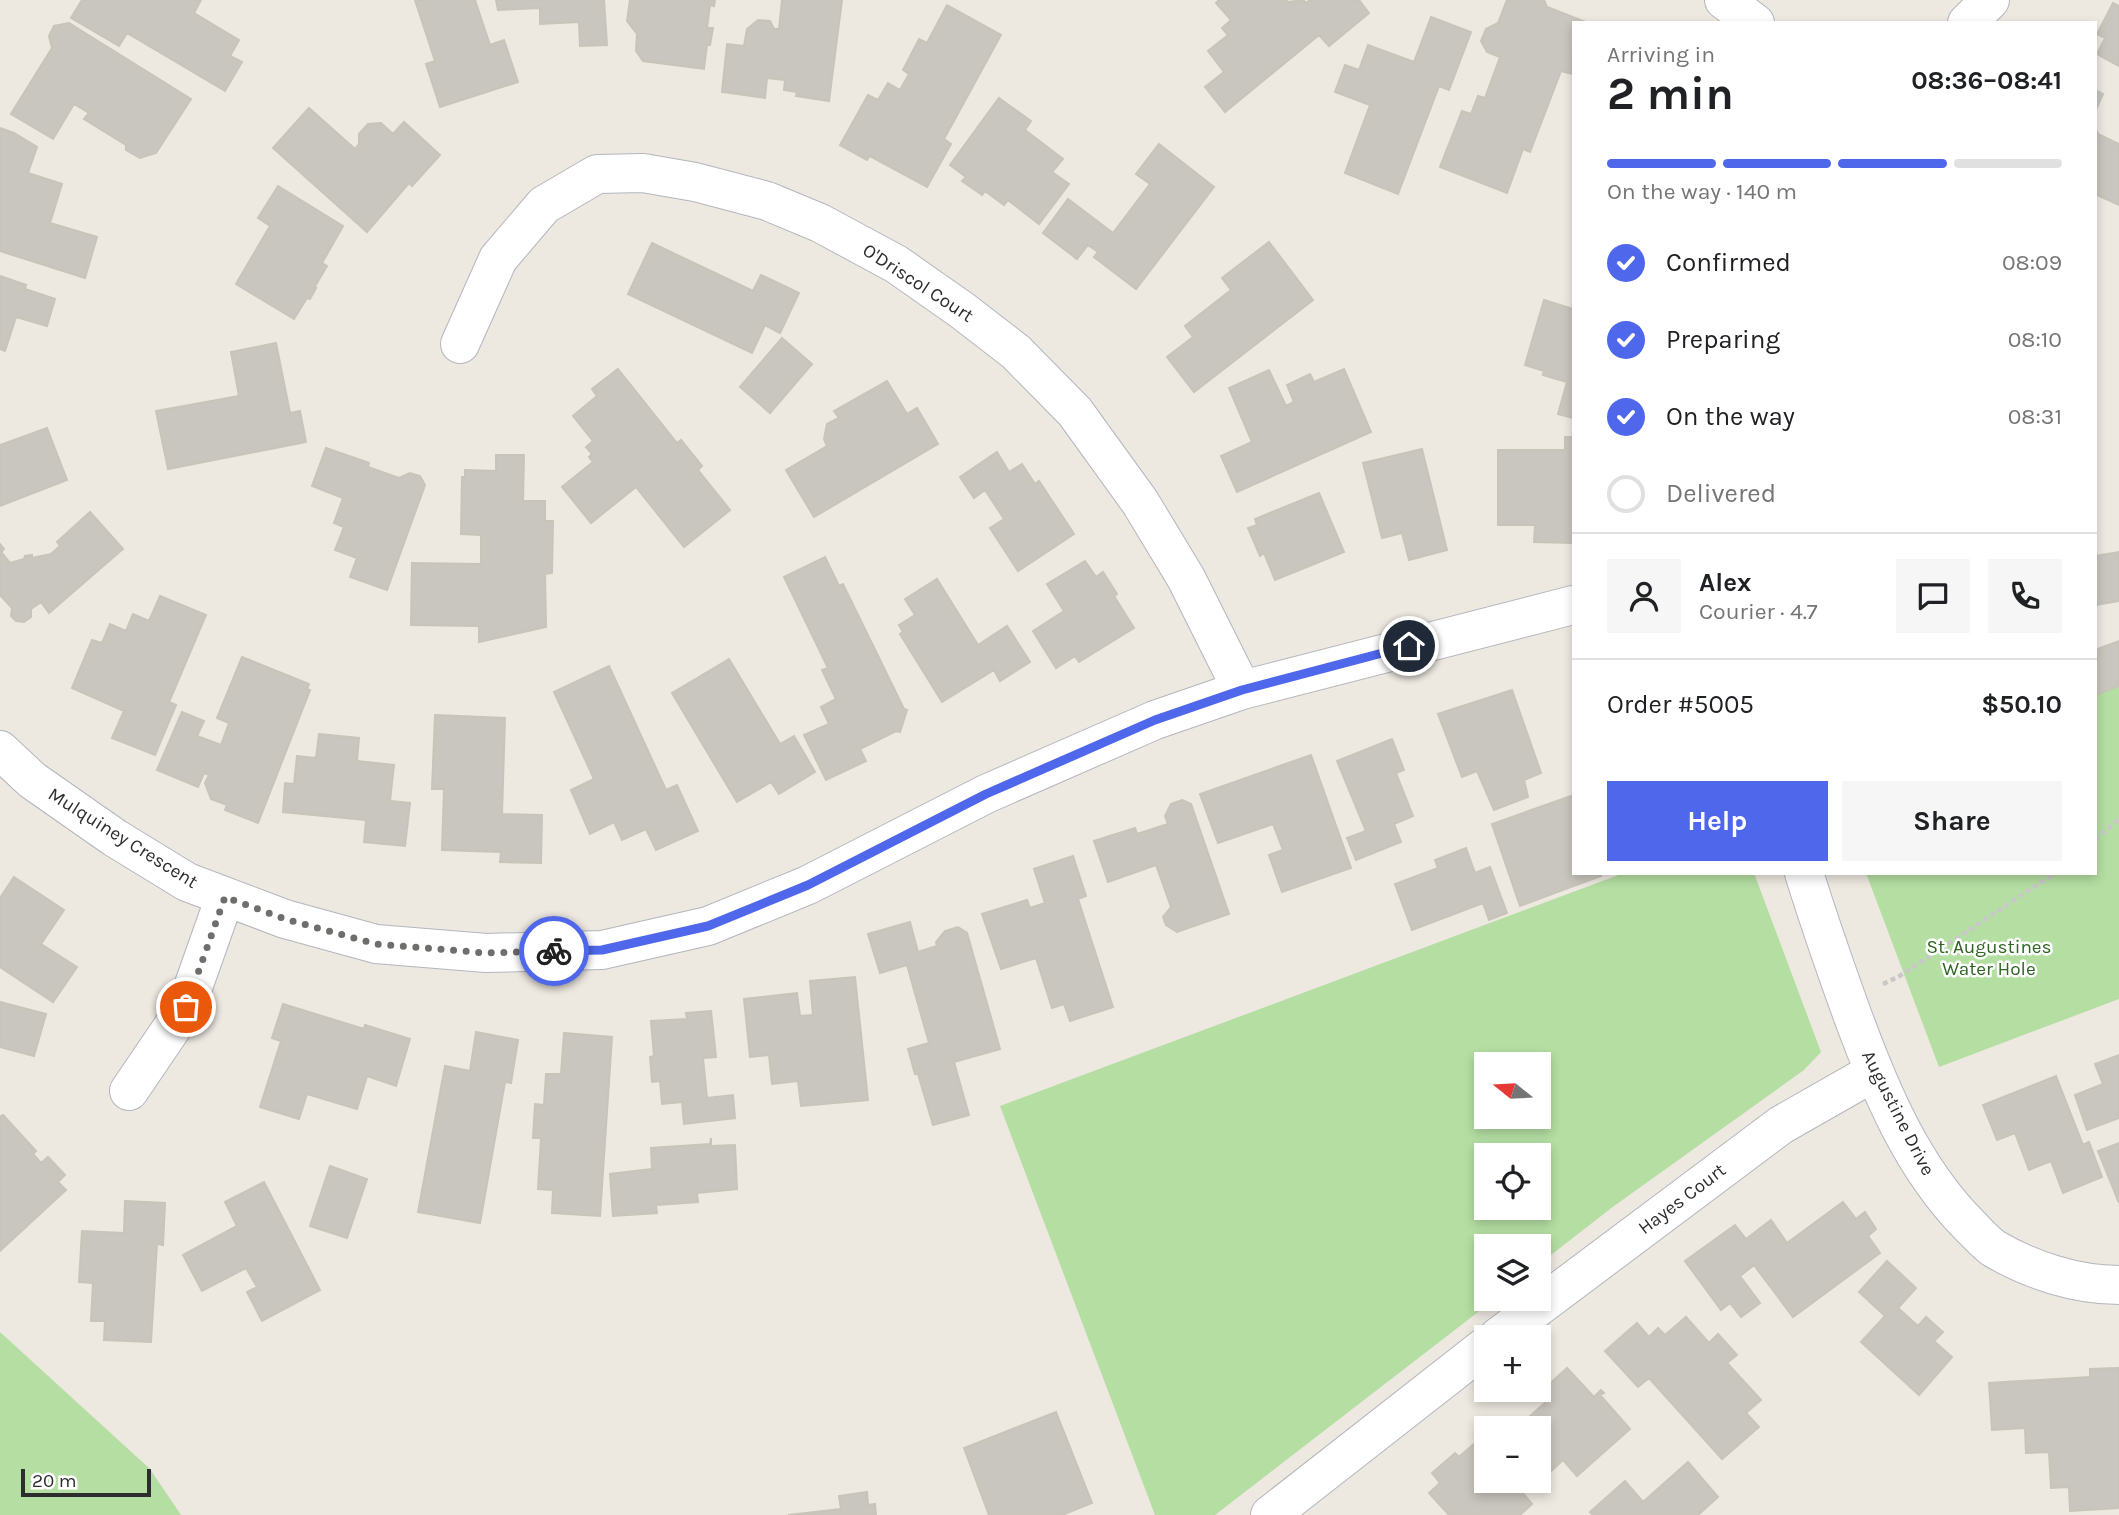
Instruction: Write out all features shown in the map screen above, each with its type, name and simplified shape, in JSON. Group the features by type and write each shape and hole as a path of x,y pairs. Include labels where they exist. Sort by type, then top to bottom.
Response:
{"street":[{"path":"1724,0 1752,21"},
{"path":"1969,21 1990,0"},
{"name":"O'Driscol Court","path":"460,344 498,259 544,205 597,174 643,173 695,181 766,201 820,223 896,264 963,312 1016,352 1075,412 1140,502 1186,578 1242,690"},
{"name":"Mulquiney Crescent","path":"0,750 32,780 115,838 187,882 285,919 376,944 486,953 602,950 708,926 795,890 986,794 1155,720 1242,690 1572,605"},
{"name":"Augustine Drive","path":"1805,875 1826,944 1874,1072 1920,1165 1951,1207 1992,1247 2042,1271 2097,1285 2119,1285"},
{"path":"129,1091 186,1007 225,897"},
{"name":"Hayes Court","path":"1514,1325 1781,1125 1874,1072"},
{"path":"1270,1515 1474,1355"}],"path":[{"path":"2097,838 2119,819"},
{"path":"1847,1000 1898,977 2052,875"}],"green space":[{"name":"St. Augustines Water Hole","path":"2119,686 2119,999 1939,1067 1867,875 2097,875 2097,694"},
{"path":"1619,875 1755,875 1821,1052 1804,1070 1614,1206 1551,1255 1551,1234 1474,1234 1474,1311 1479,1311 1215,1515 1155,1515 1000,1106"},
{"path":"0,1332 150,1469 181,1515 0,1515"}],"building":[{"path":"82,0 201,0 194,13 239,40 230,56 242,62 225,91 127,33 119,46 71,18"},
{"path":"415,0 475,0 490,45 504,40 518,82 440,107 426,64 435,61"},
{"path":"496,0 604,0 607,45 580,46 579,22 540,24 540,8 498,10"},
{"path":"630,0 715,0 714,6 710,5 707,28 713,28 710,45 707,45 704,69 643,61 636,51 637,34 627,21"},
{"path":"782,0 842,0 829,101 796,96 797,92 784,90 785,80 767,78 765,98 722,92 727,44 744,46 747,29 758,20 770,21 774,29 779,29"},
{"path":"1219,0 1303,0 1306,3 1310,0 1359,0 1369,13 1329,46 1319,35 1225,112 1205,87 1224,72 1208,51 1228,35 1222,28 1231,20 1216,3"},
{"path":"1507,0 1544,0 1547,7 1583,21 1572,21 1572,74 1561,71 1530,152 1523,149 1507,193 1440,167 1462,111 1471,114 1478,96 1485,98 1500,57 1487,52 1481,41 1486,29 1498,23"},
{"path":"2113,3 2119,6 2119,66 2097,54 2105,38 2097,34"},
{"path":"947,5 1001,35 944,139 951,144 927,187 870,156 867,160 840,145 868,95 878,100 888,83 900,90 909,74 903,70 919,39 927,43"},
{"path":"1431,17 1471,32 1449,90 1439,86 1398,194 1345,173 1370,105 1335,92 1345,65 1359,70 1368,45 1414,62"},
{"path":"69,23 191,99 156,153 140,158 126,150 126,145 84,119 89,113 74,104 53,139 11,114 52,48 49,36 54,26"},
{"path":"2097,91 2103,94 2097,108"},
{"path":"999,98 1031,121 1025,130 1063,159 1052,172 1069,184 1039,224 1008,200 1004,205 985,191 982,195 962,181 966,177 950,165"},
{"path":"309,108 355,149 359,144 359,134 368,124 381,123 393,134 404,122 440,155 412,186 409,183 367,232 273,148"},
{"path":"0,128 37,147 28,173 62,184 50,223 97,237 85,278 0,251"},
{"path":"2097,132 2119,144 2119,205 2097,195"},
{"path":"1159,144 1214,187 1136,289 1094,257 1098,252 1088,245 1077,259 1043,233 1068,199 1113,233 1150,184 1136,174"},
{"path":"278,186 343,226 322,263 327,266 316,288 294,319 236,284 270,226 258,218"},
{"path":"1269,242 1313,300 1194,392 1167,357 1193,337 1185,326 1231,290 1222,278"},
{"path":"652,243 753,291 761,275 799,293 780,333 765,325 752,353 628,294"},
{"path":"0,276 26,285 25,289 55,299 47,326 16,317 5,351 0,349"},
{"path":"1544,300 1572,309 1572,418 1558,414 1567,382 1543,375 1544,371 1525,365"},
{"path":"782,338 812,364 770,413 740,387"},
{"path":"276,343 290,413 300,411 306,442 168,469 156,411 239,396 231,352"},
{"path":"618,369 677,443 681,440 702,466 698,470 730,510 684,547 636,487 591,523 562,487 593,462 589,457 592,454 586,447 593,441 573,416 597,396 592,389"},
{"path":"1344,369 1371,432 1237,492 1221,456 1252,442 1229,388 1269,370 1286,406 1294,402 1287,385 1310,374 1314,382"},
{"path":"887,381 907,414 917,408 938,444 814,517 786,470 827,446 824,439 827,424 839,418 834,411"},
{"path":"47,428 67,480 0,506 0,445"},
{"path":"1565,437 1572,437 1572,543 1534,542 1535,525 1498,525 1498,450 1565,450"},
{"path":"326,448 369,463 368,467 399,478 410,473 420,476 425,485 387,590 350,577 357,558 335,550 344,527 334,523 343,498 312,486"},
{"path":"1422,449 1447,550 1409,560 1402,533 1382,538 1363,463"},
{"path":"997,452 1009,472 1022,464 1035,484 1039,481 1074,534 1018,571 990,528 1004,519 985,490 974,498 960,477"},
{"path":"496,455 524,455 523,501 545,501 545,521 553,521 552,573 545,574 546,627 479,642 479,626 411,625 412,563 481,564 481,535 461,534 462,477 465,477 465,470 496,471"},
{"path":"1319,493 1344,552 1275,580 1264,553 1260,556 1248,528 1257,525 1255,519"},
{"path":"90,512 123,549 49,613 41,602 31,609 31,617 24,622 16,621 11,616 12,608 0,595 0,544 4,549 1,552 10,563 24,559 25,556 32,555 32,558 51,554 60,546 57,542"},
{"path":"2119,552 2119,601 2097,605 2097,556"},
{"path":"825,557 839,586 843,584 904,709 907,710 900,732 896,731 860,749 866,761 826,780 804,735 829,724 821,707 836,699 822,670 828,668 784,577"},
{"path":"1085,561 1096,577 1103,572 1134,628 1079,662 1075,656 1056,668 1033,631 1064,611 1047,584"},
{"path":"937,579 978,645 1007,626 1030,662 1000,681 994,670 942,702 900,634 903,632 899,625 915,615 905,599"},
{"path":"160,596 206,615 169,702 176,705 155,755 112,738 124,711 72,688 92,640 102,643 110,624 126,631 133,614 149,621"},
{"path":"2119,641 2119,686 2097,694 2097,649"},
{"path":"242,657 309,684 307,689 310,690 258,823 225,810 227,805 211,799 205,783 209,775 204,773 198,787 157,770 182,712 204,721 197,736 221,745 229,723 217,718"},
{"path":"729,659 780,744 794,736 815,772 779,794 771,782 737,802 672,693"},
{"path":"609,666 666,790 677,785 698,831 656,850 646,829 622,840 614,822 590,834 571,790 594,779 554,692"},
{"path":"1512,690 1541,773 1524,780 1528,797 1494,810 1477,771 1462,777 1438,714"},
{"path":"435,715 505,718 502,814 542,815 541,863 500,862 501,852 442,850 444,789 432,789"},
{"path":"319,734 359,738 357,761 394,765 390,801 410,803 405,846 364,842 366,820 283,812 285,783 294,784 297,756 316,758"},
{"path":"1392,739 1404,770 1396,773 1413,816 1394,824 1401,842 1356,860 1347,838 1366,831 1337,761"},
{"path":"1311,755 1351,868 1282,892 1269,855 1283,850 1273,824 1218,843 1200,794"},
{"path":"1571,796 1572,875 1601,876 1520,906 1492,824"},
{"path":"1182,800 1191,804 1229,914 1177,932 1166,925 1163,917 1171,907 1156,865 1108,882 1094,841 1135,828 1137,834 1168,824 1165,816 1171,804"},
{"path":"1466,848 1475,873 1490,867 1507,913 1489,920 1483,903 1412,930 1395,884 1438,868 1435,860"},
{"path":"1073,856 1086,896 1078,899 1113,1007 1070,1021 1064,1004 1052,1008 1036,958 1001,969 982,914 1027,900 1030,908 1045,903 1034,869"},
{"path":"14,877 64,910 41,944 77,967 53,1002 0,967 0,898"},
{"path":"910,922 918,952 937,946 936,942 945,931 958,927 967,933 1000,1049 954,1062 969,1115 933,1125 908,1049 929,1043 907,965 880,973 868,934"},
{"path":"855,977 868,1100 801,1106 798,1081 772,1084 769,1055 750,1057 744,999 797,993 800,1016 813,1015 810,981"},
{"path":"0,1002 46,1014 34,1056 0,1047"},
{"path":"283,1004 364,1029 365,1025 410,1039 396,1086 367,1076 357,1109 307,1094 299,1119 260,1107 281,1041 272,1038"},
{"path":"711,1011 716,1057 703,1058 707,1098 733,1095 735,1118 684,1124 682,1102 662,1104 660,1081 652,1082 650,1057 654,1056 651,1021 687,1019 686,1013"},
{"path":"476,1032 518,1040 511,1083 505,1082 480,1223 418,1212 445,1066 470,1071"},
{"path":"564,1033 612,1037 600,1216 552,1213 553,1190 538,1189 541,1138 533,1138 535,1104 544,1105 546,1074 561,1074"},
{"path":"2119,1055 2119,1118 2087,1130 2075,1095 2103,1084 2095,1064"},
{"path":"2056,1076 2083,1145 2089,1142 2102,1177 2063,1193 2051,1161 2029,1170 2015,1133 1997,1140 1983,1105"},
{"path":"3,1115 36,1151 33,1154 41,1163 48,1157 65,1175 58,1182 66,1190 0,1251 0,1117"},
{"path":"711,1138 711,1146 735,1145 737,1189 697,1193 698,1202 656,1205 657,1213 613,1216 610,1174 652,1169 651,1148 710,1144"},
{"path":"2119,1143 2119,1203 2098,1151"},
{"path":"330,1166 367,1179 347,1238 310,1226"},
{"path":"264,1182 320,1290 262,1321 247,1292 257,1287 246,1268 202,1291 183,1255 237,1226 225,1202"},
{"path":"125,1201 165,1203 163,1245 157,1244 151,1342 104,1340 105,1321 91,1321 93,1283 79,1282 82,1231 124,1233"},
{"path":"1843,1202 1856,1219 1865,1212 1876,1229 1868,1236 1880,1253 1793,1317 1754,1265 1740,1276 1760,1303 1741,1317 1730,1303 1721,1310 1685,1261 1735,1225 1746,1239 1771,1220 1787,1243"},
{"path":"1887,1261 1916,1288 1898,1308 1918,1326 1926,1317 1943,1332 1934,1341 1952,1357 1919,1395 1861,1342 1885,1316 1859,1292"},
{"path":"1686,1317 1709,1343 1718,1334 1737,1355 1727,1363 1761,1400 1746,1413 1759,1427 1722,1459 1649,1378 1638,1387 1605,1351 1637,1323 1649,1337 1658,1328 1665,1335"},
{"path":"1567,1368 1594,1397 1601,1390 1604,1393 1600,1395 1630,1429 1577,1476 1563,1460 1551,1471 1551,1416 1530,1416 1546,1402 1551,1402 1551,1383"},
{"path":"2119,1368 2119,1508 2070,1511 2069,1487 2051,1488 2049,1452 2026,1453 2025,1428 1992,1430 1989,1383 2090,1377 2090,1369"},
{"path":"1056,1412 1092,1503 1062,1515 989,1515 964,1448"},
{"path":"1474,1444 1474,1493 1523,1493 1532,1504 1520,1515 1449,1515 1429,1493 1440,1483 1432,1473 1455,1453 1459,1457"},
{"path":"1688,1462 1718,1497 1698,1515 1593,1515 1590,1512 1625,1481 1643,1502"},
{"path":"867,1492 868,1505 875,1504 876,1515 788,1515 841,1509 839,1496"}],"way so far":[{"path":"186,1007 225,897 285,919 376,944 486,953 554,951"}],"route":[{"path":"554,951 602,950 708,926 808,885 986,794 1155,720 1242,690 1409,646"}]}
